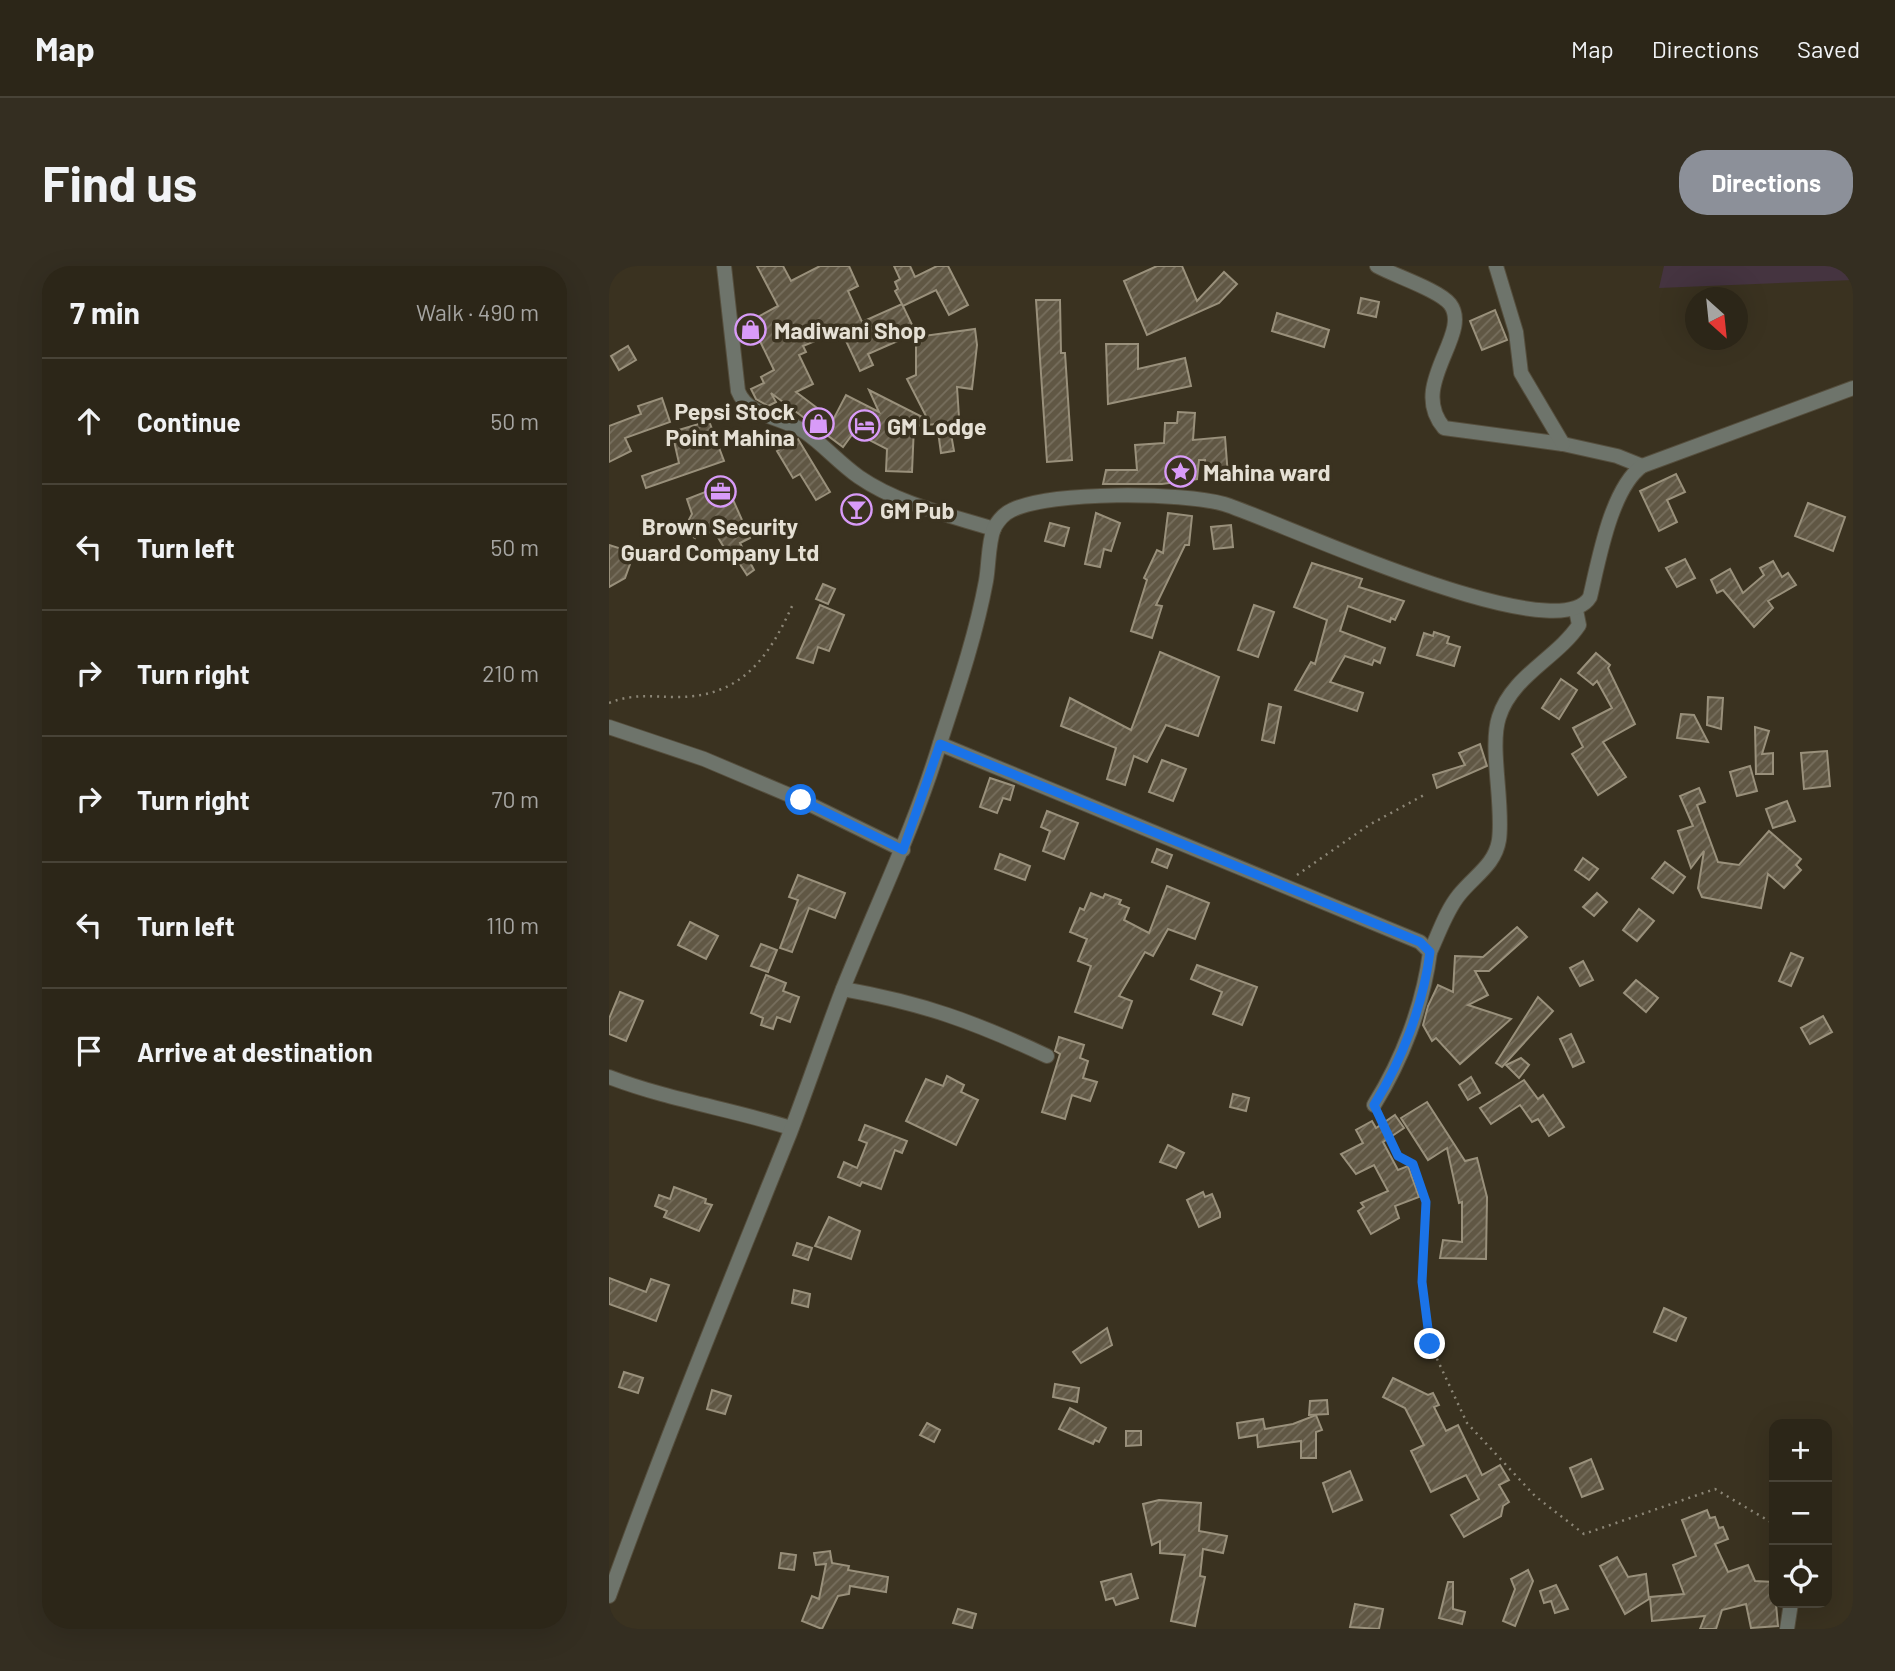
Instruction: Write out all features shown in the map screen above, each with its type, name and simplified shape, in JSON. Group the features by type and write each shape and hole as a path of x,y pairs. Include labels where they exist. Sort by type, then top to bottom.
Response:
{"street":[{"path":"724,266 738,391 744,402 752,409 804,431 860,478 915,504 994,529"},
{"path":"1377,266 1442,298 1452,308 1454,320 1451,334 1438,366 1431,400 1441,426 1453,431 1563,444 1617,456 1642,466"},
{"path":"1496,266 1513,320 1521,373 1563,444"},
{"path":"609,1596 662,1450 791,1128 843,989 903,850 940,744 986,582 994,529 1001,517 1014,509 1054,500 1147,495 1220,503 1464,596 1529,610 1576,610 1583,607 1590,597 1623,485 1642,466 1853,388"},
{"path":"1374,1105 1399,1065 1427,972 1430,952 1458,896 1495,855 1500,811 1498,718 1510,696 1524,680 1573,634 1579,625 1576,610"},
{"path":"609,727 704,759 801,800 903,850"},
{"path":"940,744 1420,942 1430,952"},
{"path":"843,989 909,1001 978,1023 1047,1056"},
{"path":"609,1077 648,1092 732,1109 791,1128"},
{"path":"1787,1629 1790,1608"}],"path":[{"path":"609,703 639,694 699,696 737,679 761,663 776,641 793,604"},
{"path":"1279,885 1369,825 1424,795"},
{"path":"1374,1105 1398,1156 1413,1164 1426,1202 1422,1282 1430,1344 1467,1423 1535,1496 1584,1534 1715,1489 1769,1521"}],"shaded area":[{"path":"1664,266 1853,266 1853,280 1659,288"}],"building":[{"path":"757,266 783,266 791,281 820,266 849,266 858,286 848,291 862,322 902,304 916,333 868,354 873,365 860,371 841,330 803,346 806,352 799,355 813,384 796,392 833,420 846,395 879,412 869,390 928,420 907,379 916,375 916,337 975,329 977,345 972,389 957,387 960,432 951,434 954,451 941,453 937,424 914,426 912,472 886,471 887,449 854,432 843,447 771,393 776,402 768,406 756,399 751,389 764,383 761,377 774,370 757,335 752,337 745,324 778,306"},
{"path":"894,266 910,266 915,277 937,266 948,266 968,305 949,315 936,290 903,306 895,291 898,289 895,282 900,279"},
{"path":"1157,266 1182,266 1197,301 1224,272 1237,284 1219,303 1147,335 1124,281"},
{"path":"1361,298 1379,302 1376,317 1358,313"},
{"path":"1036,300 1060,300 1061,353 1065,353 1072,460 1047,462"},
{"path":"1495,310 1507,340 1482,350 1470,321"},
{"path":"1277,313 1329,330 1324,347 1272,331"},
{"path":"1106,344 1138,344 1138,369 1185,358 1191,386 1108,404"},
{"path":"628,346 636,360 619,370 611,356"},
{"path":"662,398 670,422 625,438 631,451 609,462 609,426 641,414 638,406"},
{"path":"1178,412 1195,413 1193,440 1225,437 1228,476 1207,478 1205,460 1199,460 1197,479 1162,484 1103,484 1106,470 1137,470 1135,445 1164,443 1165,423 1177,423"},
{"path":"709,421 724,461 646,488 642,476 679,463 672,432"},
{"path":"798,439 830,492 816,500 800,474 793,478 777,451"},
{"path":"1676,474 1685,492 1667,500 1677,522 1659,531 1640,491"},
{"path":"726,484 750,538 740,543 754,570 747,575 730,549 726,551 716,534 698,530 695,538 683,531 692,514 687,499"},
{"path":"1808,503 1845,517 1833,551 1795,536"},
{"path":"1096,513 1120,523 1111,551 1104,549 1100,567 1085,564"},
{"path":"1168,513 1192,516 1189,545 1185,545 1156,605 1162,606 1152,638 1131,631 1147,580 1144,578 1157,550 1163,553"},
{"path":"1050,523 1069,528 1064,546 1045,541"},
{"path":"1231,525 1233,547 1214,549 1211,527"},
{"path":"609,545 634,553 625,578 609,587"},
{"path":"1685,559 1695,578 1677,587 1666,568"},
{"path":"1773,561 1782,577 1788,573 1796,585 1768,601 1773,608 1754,627 1723,590 1717,593 1711,580 1730,569 1743,593 1764,575 1760,568"},
{"path":"1312,563 1362,579 1359,587 1404,601 1395,620 1391,618 1390,622 1348,606 1340,631 1385,648 1380,663 1374,660 1372,665 1345,656 1330,682 1363,693 1357,711 1295,690 1311,662 1315,664 1327,620 1294,607"},
{"path":"823,584 835,589 828,604 816,599"},
{"path":"820,605 844,615 829,651 818,647 813,663 797,658"},
{"path":"1254,605 1274,612 1258,657 1238,650"},
{"path":"1434,632 1449,637 1447,643 1460,647 1454,666 1417,655 1424,633 1433,636"},
{"path":"1160,652 1219,677 1198,736 1166,725 1147,762 1134,756 1125,785 1107,779 1116,748 1061,726 1070,698 1131,730"},
{"path":"1596,653 1610,665 1608,668 1635,724 1603,742 1626,777 1598,795 1572,754 1583,747 1573,728 1612,708 1597,681 1593,685 1578,673"},
{"path":"1561,679 1577,690 1559,719 1542,708"},
{"path":"1708,697 1723,698 1721,729 1707,725"},
{"path":"1269,704 1281,707 1274,743 1262,740"},
{"path":"1681,714 1694,715 1708,742 1677,738"},
{"path":"1755,727 1769,731 1762,754 1773,753 1773,774 1756,774"},
{"path":"1480,744 1487,766 1437,788 1433,775 1465,765 1459,753"},
{"path":"1827,751 1830,786 1804,789 1801,753"},
{"path":"1162,760 1186,769 1173,801 1149,792"},
{"path":"1750,766 1757,791 1737,796 1730,772"},
{"path":"990,778 1014,786 1010,800 1003,798 997,813 980,807"},
{"path":"1699,788 1705,802 1697,805 1718,862 1739,865 1769,831 1801,859 1796,865 1801,870 1784,888 1768,874 1761,908 1702,897 1698,888 1704,851 1691,868 1678,831 1693,826 1680,796"},
{"path":"1787,801 1795,821 1773,828 1766,809"},
{"path":"1047,811 1078,823 1064,859 1043,851 1050,831 1041,827"},
{"path":"1157,849 1172,855 1167,868 1152,862"},
{"path":"1000,854 1030,866 1025,880 995,869"},
{"path":"1583,858 1598,869 1589,880 1575,870"},
{"path":"1665,862 1685,877 1673,893 1652,878"},
{"path":"798,875 845,893 835,918 809,908 792,952 780,948 798,900 789,897"},
{"path":"1167,886 1209,903 1195,939 1168,929 1153,956 1145,952 1119,996 1132,1001 1122,1028 1075,1012 1091,966 1078,961 1087,939 1070,932 1080,908 1084,910 1091,893 1103,898 1105,894 1121,900 1119,904 1129,908 1124,920 1149,933"},
{"path":"1597,893 1607,902 1594,916 1583,907"},
{"path":"1639,909 1654,921 1637,941 1623,930"},
{"path":"690,922 718,936 706,959 678,945"},
{"path":"1517,927 1527,937 1489,971 1475,971 1488,995 1468,1005 1511,1019 1460,1064 1436,1038 1432,1041 1423,1025 1428,1006 1438,985 1453,992 1455,956 1483,957"},
{"path":"761,944 777,950 768,972 751,966"},
{"path":"1791,953 1803,958 1791,986 1779,981"},
{"path":"1583,961 1593,980 1580,986 1570,968"},
{"path":"1197,965 1257,987 1242,1025 1213,1014 1222,992 1191,979"},
{"path":"766,975 786,983 783,991 799,997 790,1022 777,1017 773,1029 761,1025 763,1018 751,1013"},
{"path":"1636,980 1658,998 1646,1012 1624,993"},
{"path":"620,992 643,1001 626,1041 609,1034 609,1019"},
{"path":"1538,997 1553,1011 1502,1067 1496,1063"},
{"path":"1823,1016 1832,1032 1810,1044 1801,1028"},
{"path":"1571,1034 1584,1062 1573,1067 1560,1039"},
{"path":"1059,1037 1084,1045 1080,1058 1088,1061 1083,1078 1097,1082 1090,1101 1072,1095 1065,1119 1042,1112 1060,1054 1055,1051"},
{"path":"1521,1058 1529,1065 1519,1078 1506,1065"},
{"path":"947,1076 964,1085 961,1092 978,1100 956,1145 906,1121 926,1079 943,1086"},
{"path":"1471,1077 1480,1093 1468,1100 1459,1085"},
{"path":"1524,1080 1538,1099 1543,1095 1564,1127 1549,1136 1538,1119 1532,1122 1520,1105 1491,1124 1480,1108"},
{"path":"1233,1094 1249,1098 1246,1111 1230,1107"},
{"path":"1427,1102 1465,1161 1477,1158 1487,1197 1486,1259 1440,1258 1443,1240 1462,1242 1462,1202 1459,1203 1447,1148 1428,1160 1401,1118"},
{"path":"1395,1115 1404,1128 1383,1142 1398,1170 1408,1166 1419,1197 1395,1206 1399,1218 1371,1234 1358,1211 1364,1207 1361,1203 1388,1191 1374,1165 1356,1174 1341,1154 1363,1143 1356,1130 1372,1121 1376,1128"},
{"path":"865,1125 907,1141 902,1153 895,1150 881,1189 862,1182 860,1186 838,1177 844,1162 857,1168 867,1143 859,1140"},
{"path":"1168,1145 1184,1153 1176,1168 1160,1162"},
{"path":"674,1187 706,1199 705,1203 712,1205 699,1231 664,1217 667,1211 655,1206 659,1195 670,1199"},
{"path":"1203,1192 1205,1197 1212,1194 1220,1217 1199,1227 1187,1200"},
{"path":"829,1217 860,1231 851,1259 815,1246"},
{"path":"797,1243 812,1248 808,1260 793,1255"},
{"path":"609,1278 646,1292 651,1279 669,1285 656,1321 609,1304"},
{"path":"794,1290 810,1294 808,1307 792,1303"},
{"path":"1664,1308 1686,1318 1676,1341 1654,1332"},
{"path":"1107,1328 1112,1345 1081,1363 1073,1352"},
{"path":"624,1372 643,1378 638,1393 619,1387"},
{"path":"1393,1378 1428,1395 1433,1393 1439,1405 1434,1407 1446,1431 1458,1425 1482,1475 1500,1465 1509,1480 1499,1485 1509,1502 1503,1506 1501,1516 1464,1537 1451,1515 1479,1499 1466,1475 1431,1492 1411,1451 1424,1445 1405,1408 1383,1397"},
{"path":"1055,1384 1079,1388 1077,1402 1053,1397"},
{"path":"712,1390 731,1396 725,1414 707,1409"},
{"path":"1327,1400 1328,1414 1309,1415 1310,1401"},
{"path":"1070,1408 1106,1428 1099,1442 1095,1440 1093,1444 1059,1429"},
{"path":"1316,1415 1322,1430 1316,1432 1316,1458 1301,1458 1301,1441 1258,1447 1257,1435 1239,1438 1237,1423 1263,1419 1265,1429 1293,1424"},
{"path":"927,1423 940,1430 934,1442 920,1435"},
{"path":"1126,1431 1141,1431 1141,1445 1126,1446"},
{"path":"1591,1459 1603,1489 1582,1497 1570,1468"},
{"path":"1350,1471 1362,1500 1333,1512 1323,1483"},
{"path":"1159,1500 1201,1503 1199,1531 1227,1536 1223,1553 1203,1549 1200,1576 1205,1577 1195,1626 1171,1621 1185,1555 1160,1553 1160,1541 1152,1545 1143,1504"},
{"path":"1707,1510 1710,1518 1715,1517 1719,1528 1723,1527 1728,1539 1715,1544 1728,1572 1748,1565 1755,1581 1769,1582 1769,1608 1776,1608 1778,1626 1751,1628 1746,1604 1722,1610 1716,1629 1700,1629 1705,1616 1652,1621 1650,1597 1684,1594 1673,1565 1696,1556 1682,1520"},
{"path":"830,1551 832,1563 849,1566 848,1570 888,1577 886,1592 850,1586 849,1594 838,1596 822,1629 802,1621 812,1596 819,1599 826,1564 816,1565 814,1553"},
{"path":"781,1553 796,1555 794,1570 779,1568"},
{"path":"1617,1557 1628,1577 1646,1574 1649,1599 1625,1614 1600,1566"},
{"path":"1528,1570 1533,1581 1515,1626 1503,1621 1515,1589 1511,1579"},
{"path":"1131,1574 1138,1598 1116,1605 1113,1598 1106,1600 1101,1582"},
{"path":"1448,1582 1453,1582 1453,1609 1465,1612 1462,1624 1439,1618"},
{"path":"1556,1585 1568,1609 1555,1613 1551,1601 1544,1603 1540,1591"},
{"path":"1355,1604 1383,1609 1379,1629 1350,1627"},
{"path":"958,1609 976,1614 972,1628 953,1623"}],"place":[{"name":"Madiwani Shop","path":"751,330"},
{"name":"Pepsi Stock Point Mahina","path":"818,424"},
{"name":"GM Lodge","path":"864,426"},
{"name":"Mahina ward","path":"1180,472"},
{"name":"Brown Security Guard Company Ltd","path":"720,492"},
{"name":"GM Pub","path":"857,510"}],"route":[{"path":"801,800 903,850 940,744 1420,942 1430,952 1427,972 1399,1065 1374,1105 1398,1156 1413,1164 1426,1202 1422,1282 1430,1344"}]}
